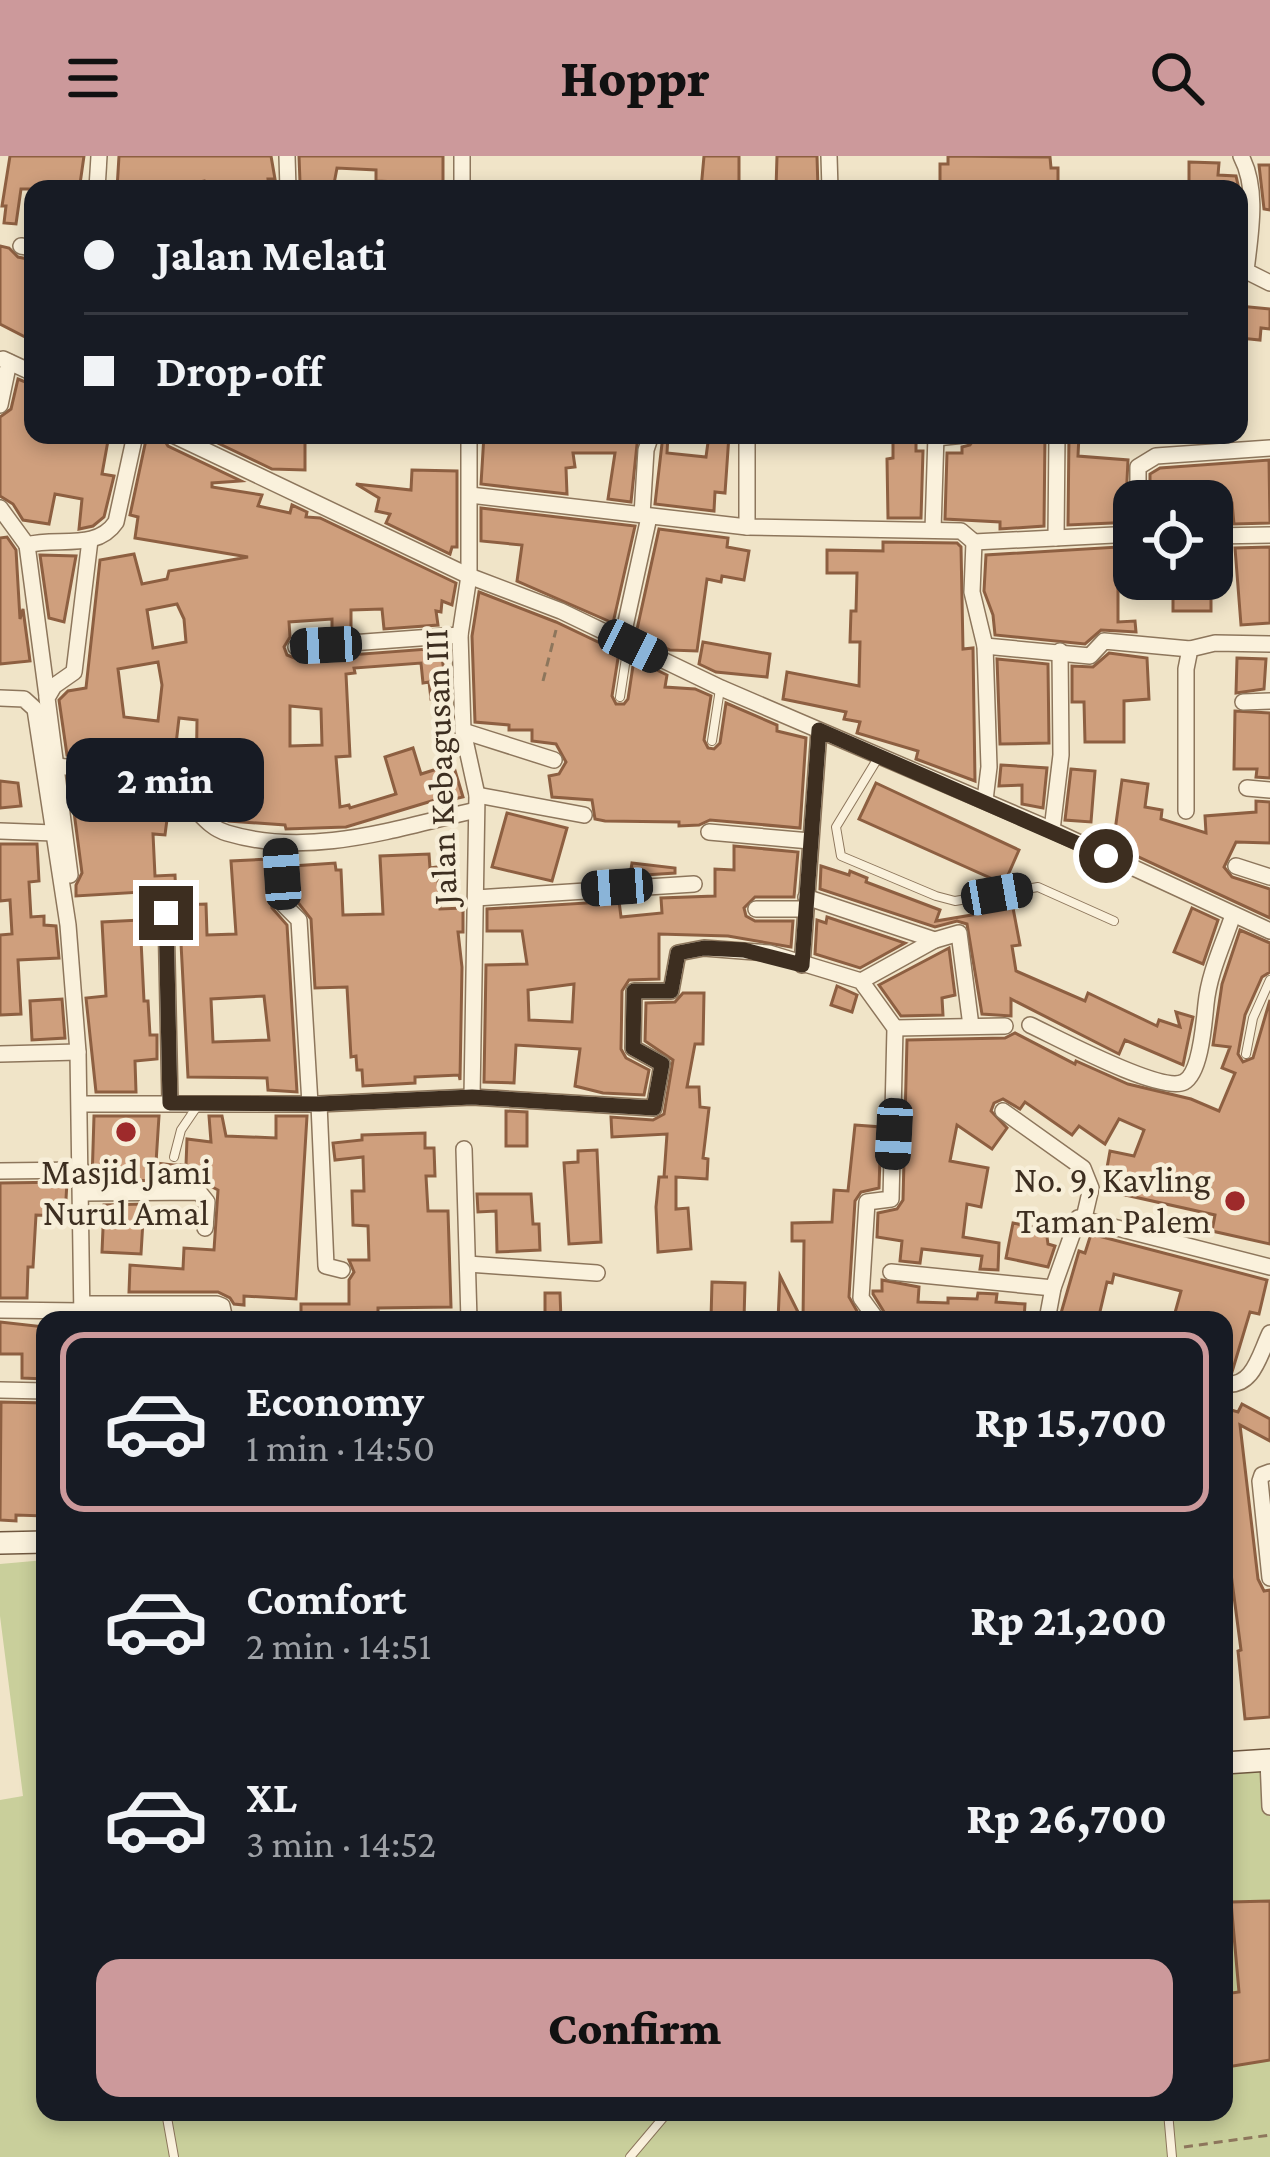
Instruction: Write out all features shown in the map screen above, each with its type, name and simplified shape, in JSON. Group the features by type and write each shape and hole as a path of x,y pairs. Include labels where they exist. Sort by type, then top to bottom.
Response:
{"main road":[{"path":"0,1543 36,1542"},
{"path":"1233,1758 1269,1760"}],"street":[{"path":"1243,157 1250,178 1248,239"},
{"path":"0,406 5,360"},
{"path":"27,545 90,540 110,531 133,444"},
{"path":"192,444 469,576 561,611 721,688 985,800 1270,931"},
{"name":"Jalan Kebagusan III","path":"469,444 469,576 460,635 463,731 476,803 472,1097"},
{"path":"625,642 645,516 648,444"},
{"path":"747,444 747,527"},
{"path":"933,530 936,444"},
{"path":"1056,538 1057,444"},
{"path":"1138,480 1138,467 1156,456 1270,448"},
{"path":"470,495 747,527 961,531 974,542 1113,535"},
{"path":"0,508 27,545 58,766 72,899 68,925"},
{"path":"1233,536 1270,536"},
{"path":"47,698 53,686 74,672 90,540"},
{"path":"974,542 972,592 985,646 985,800"},
{"path":"296,647 460,635"},
{"path":"985,646 1090,656 1100,643 1109,641 1190,650 1215,643 1270,644"},
{"path":"1186,811 1190,650"},
{"path":"1052,830 1061,755 1060,651"},
{"path":"0,698 24,699 35,709 68,925 82,1104 82,1311"},
{"path":"1243,702 1270,701"},
{"path":"802,965 819,730"},
{"path":"463,731 554,760"},
{"path":"58,766 107,773 172,791 224,832 279,843 316,844 476,803 584,814"},
{"path":"1247,788 1270,790"},
{"path":"0,832 54,833"},
{"path":"710,832 810,841"},
{"path":"279,843 284,904 299,920 326,1266 342,1270"},
{"path":"1235,866 1270,877"},
{"path":"476,898 694,884"},
{"path":"756,909 806,903 935,940"},
{"path":"166,913 170,1103"},
{"path":"1030,1025 1159,1083 1184,1082 1191,1076 1198,1053 1213,968 1233,915"},
{"path":"861,981 935,940 959,933 971,1026"},
{"path":"82,1104 315,1104 472,1097 654,1108 662,1064 633,1048 634,991 671,991 678,953 700,949 769,953 861,981 895,1028 891,1199 868,1202 861,1294 871,1311"},
{"path":"895,1028 1005,1026"},
{"path":"0,1054 78,1052"},
{"path":"1003,1111 1083,1168 1090,1188 1084,1218"},
{"path":"464,1149 469,1311"},
{"path":"0,1171 82,1170"},
{"path":"82,1193 199,1192 207,1202 206,1228"},
{"path":"1049,1311 1078,1218 1270,1267"},
{"path":"468,1264 597,1273"},
{"path":"891,1272 1053,1288"},
{"path":"99,1311 217,1304 223,1311"},
{"path":"0,1310 41,1311"},
{"path":"1233,1385 1247,1379 1270,1333"},
{"path":"0,1390 36,1391"},
{"path":"1270,1472 1262,1474 1260,1481 1270,1578"},
{"path":"1269,1760 1270,1807"}],"lane":[{"path":"620,698 625,642"},
{"path":"712,742 721,688"},
{"path":"879,756 836,827 841,856 955,901 1038,886 1114,921"},
{"path":"1246,1054 1253,1018 1270,980"},
{"path":"174,1157 181,1130 199,1103"},
{"path":"168,2121 174,2157"},
{"path":"630,2157 660,2121"},
{"path":"1169,2121 1171,2153"}],"path":[{"path":"543,681 561,611"},
{"path":"1171,2153 1270,2134"}],"green space":[{"path":"36,1561 36,2121 1233,2121 1233,1771 1270,1769 1270,2157 0,2157 0,1800 23,1796 0,1616 0,1564"}],"building":[{"path":"10,156 84,156 81,180 24,180 16,224 4,223 6,206 2,206"},
{"path":"119,156 271,156 275,179 268,180 118,180"},
{"path":"299,156 443,156 443,180 376,180 376,170 337,168 335,180 300,180"},
{"path":"704,156 739,156 739,180 702,180"},
{"path":"777,156 817,156 818,180 776,180"},
{"path":"948,156 1050,157 1051,168 1058,168 1058,180 940,180 940,164 948,164"},
{"path":"1189,162 1219,163 1218,175 1236,176 1237,180 1189,180"},
{"path":"1259,165 1270,165 1270,210 1264,209"},
{"path":"0,246 24,258 24,336 0,324"},
{"path":"1248,307 1270,309 1270,329 1261,328 1260,340 1248,339"},
{"path":"18,379 24,381 24,444 107,444 102,474 114,476 104,517 93,526 79,529 82,499 55,494 49,524 23,520 13,504 0,496 0,417 11,409"},
{"path":"145,444 167,444 241,481 212,483 212,487 262,495 258,506 290,513 292,505 307,512 306,517 320,518 456,583 452,605 442,601 441,612 436,611 438,625 384,629 382,609 351,610 351,631 332,632 332,619 289,622 290,637 284,647 287,655 297,659 441,648 447,697 431,699 421,663 354,668 355,673 346,674 350,756 336,757 340,807 396,794 385,757 413,748 421,774 453,764 463,797 446,801 445,797 346,827 286,829 285,825 229,821 228,798 203,800 196,794 197,720 179,718 172,779 99,756 67,755 59,700 68,691 86,688 100,560 134,554 142,584 167,579 169,571 248,557 135,538 138,517 130,515","holes":["177,604 186,642 153,648 147,610","158,662 162,685 158,721 124,717 118,669","290,706 321,709 322,745 290,746"]},
{"path":"220,444 305,444 305,470 272,469"},
{"path":"483,444 637,444 631,502 608,499 615,453 573,453 575,467 566,468 567,494 481,484"},
{"path":"662,444 668,444 667,453 706,457 708,444 728,444 725,493 715,492 714,511 655,504"},
{"path":"893,444 916,444 916,451 923,451 921,518 888,518 887,459 893,458"},
{"path":"1045,444 1044,526 1000,529 1000,522 945,519 947,453 962,453 962,447"},
{"path":"1069,444 1079,444 1078,456 1128,460 1127,480 1113,480 1113,523 1068,525"},
{"path":"1269,460 1270,523 1234,524 1233,480 1150,480 1150,474 1160,468"},
{"path":"412,470 457,471 457,547 450,554 386,523 390,514 376,511 379,498 356,484 411,490"},
{"path":"481,508 635,526 613,623 517,581 522,545 481,541"},
{"path":"659,529 728,538 727,547 749,551 744,580 707,579 697,651 670,650 636,634"},
{"path":"7,537 16,550 20,619 23,609 30,661 0,664 0,538"},
{"path":"883,542 957,543 961,547 963,649 973,648 975,781 916,759 918,751 857,733 860,722 844,719 846,712 783,699 787,672 859,686 860,642 850,642 857,573 827,573 827,550 883,551"},
{"path":"1113,547 1118,622 1135,621 1136,632 1101,630 1085,644 995,635 984,591 986,555"},
{"path":"1270,547 1270,623 1241,625 1235,548"},
{"path":"40,555 76,556 64,622 49,618"},
{"path":"479,592 619,652 612,696 616,704 628,699 634,659 667,675 665,687 695,689 711,696 704,740 708,748 720,743 726,703 777,725 777,731 806,738 800,828 710,820 679,826 679,822 605,821 595,819 592,800 552,797 549,776 559,774 566,762 556,744 532,741 532,730 475,722 472,636"},
{"path":"1173,600 1211,600 1211,611 1173,611"},
{"path":"703,642 770,654 767,677 716,672 699,664"},
{"path":"1109,653 1147,658 1149,699 1124,701 1124,742 1085,742 1084,702 1072,702 1072,666 1093,667"},
{"path":"1237,658 1266,659 1264,689 1236,693"},
{"path":"997,659 1048,664 1049,743 1000,744"},
{"path":"1235,711 1270,713 1270,778 1256,777 1257,769 1234,769"},
{"path":"1001,765 1047,768 1043,808 1022,804 1022,785 999,786"},
{"path":"1071,769 1095,771 1091,822 1065,820"},
{"path":"1122,780 1148,784 1145,807 1162,810 1161,819 1206,833 1205,816 1256,812 1256,801 1270,802 1270,843 1236,842 1224,867 1232,877 1270,889 1270,918 1113,845"},
{"path":"0,781 18,783 21,806 0,808"},
{"path":"96,783 169,804 165,835 153,834 155,876 175,875 176,899 158,900 158,891 76,896 82,873 71,789 95,792"},
{"path":"876,783 1019,850 1004,884 859,819"},
{"path":"507,813 567,828 552,881 492,867"},
{"path":"0,844 37,844 39,881 29,882 31,917 44,916 44,925 56,926 59,958 18,960 21,1014 0,1015 0,935 12,934 10,900 0,901"},
{"path":"734,846 798,852 794,897 755,897 744,908 746,916 755,921 793,921 791,947 728,936 659,934 659,979 629,980 622,991 621,1049 626,1058 649,1070 644,1095 575,1086 580,1049 516,1045 514,1083 484,1082 486,965 527,964 522,931 487,931 487,909 619,901 621,917 662,913 661,898 715,896 715,869 734,870","holes":["574,984 572,1022 529,1020 528,990"]},
{"path":"429,854 430,868 437,867 440,909 463,908 463,932 458,932 460,1080 459,1075 415,1077 415,1083 363,1086 362,1070 357,1070 356,1056 351,1057 347,987 315,988 311,919 296,900 293,866 335,863 336,870 341,870 343,915 383,914 380,856"},
{"path":"268,859 272,908 287,925 297,1092 268,1090 267,1078 188,1077 179,905 206,904 207,935 236,934 231,861","holes":["264,996 269,1040 213,1042 211,999"]},
{"path":"632,863 675,868 675,873 630,876"},
{"path":"821,866 849,875 850,871 867,878 866,882 940,910 936,921 1013,908 1020,945 1012,946 1016,971 1085,1001 1088,993 1157,1026 1159,1020 1180,1027 1176,1012 1193,1017 1183,1065 1125,1040 1119,1054 1011,999 1011,1016 982,1014 967,924 957,921 935,927 820,889"},
{"path":"1192,908 1218,920 1203,964 1174,952"},
{"path":"827,917 905,943 860,968 815,954 817,920 826,923"},
{"path":"140,920 144,1001 148,1001 150,1035 157,1035 157,1059 135,1061 136,1092 96,1092 86,998 106,996 102,922"},
{"path":"1240,930 1270,943 1270,972 1262,977 1245,1015 1238,1054 1243,1062 1253,1058 1270,1000 1270,1244 1212,1231 1215,1215 1103,1190 1110,1151 1134,1156 1144,1130 1119,1119 1105,1144 1079,1126 1072,1135 1025,1102 1020,1109 1003,1099 991,1111 1007,1128 992,1149 957,1125 950,1161 988,1168 981,1207 967,1204 963,1237 999,1243 998,1270 980,1269 982,1256 922,1249 920,1263 900,1261 902,1241 877,1237 878,1213 897,1209 903,1200 907,1040 1005,1038 1015,1033 1075,1064 1219,1111 1235,1073 1222,1068 1230,1047 1213,1045 1222,984"},
{"path":"949,948 955,995 942,998 943,1015 901,1016 879,985"},
{"path":"837,986 857,995 852,1012 831,1005"},
{"path":"683,993 704,993 703,1044 695,1044 687,1087 699,1087 700,1107 709,1108 703,1158 708,1159 707,1179 676,1177 676,1209 688,1208 691,1249 658,1252 656,1207 659,1177 664,1177 667,1134 612,1137 611,1117 653,1120 664,1114 673,1060 645,1041 646,1003 675,1002"},
{"path":"62,999 65,1038 32,1040 30,1001"},
{"path":"506,1111 527,1112 527,1146 506,1146"},
{"path":"94,1116 159,1116 156,1163 186,1165 187,1139 211,1142 209,1116 222,1116 226,1136 276,1138 276,1116 307,1116 296,1299 244,1296 244,1305 218,1292 129,1292 130,1265 183,1269 184,1248 214,1250 218,1190 199,1180 92,1181"},
{"path":"855,1125 881,1127 879,1188 861,1192 855,1201 849,1297 857,1311 803,1311 804,1241 792,1241 792,1223 832,1222 834,1190 848,1191"},
{"path":"425,1133 425,1148 434,1148 435,1176 426,1176 428,1211 448,1211 451,1307 301,1311 301,1304 349,1304 349,1280 354,1272 349,1260 369,1260 368,1226 353,1225 352,1191 364,1191 363,1157 335,1160 333,1143 362,1140 362,1135"},
{"path":"597,1150 601,1242 569,1244 564,1163 578,1162 578,1151"},
{"path":"67,1182 65,1216 36,1215 27,1298 0,1298 0,1183"},
{"path":"477,1194 531,1194 540,1250 497,1252 496,1211 478,1212"},
{"path":"144,1204 141,1254 102,1252 104,1205"},
{"path":"1013,1223 1046,1230 1048,1244 1055,1246 1048,1267 1006,1258"},
{"path":"1091,1234 1267,1280 1259,1314 1250,1312 1233,1369 1233,1311 1175,1311 1181,1291 1114,1274 1112,1283 1107,1282 1100,1311 1062,1311 1079,1251 1085,1253"},
{"path":"780,1276 798,1311 778,1311"},
{"path":"882,1280 919,1287 918,1302 948,1303 948,1298 997,1294 996,1302 1025,1304 1025,1311 883,1311 873,1294 882,1291"},
{"path":"712,1282 745,1283 744,1311 711,1311"},
{"path":"545,1293 560,1293 561,1311 545,1311"},
{"path":"0,1322 36,1326 36,1379 22,1378 22,1354 0,1354"},
{"path":"1,1402 36,1403 36,1516 0,1520"},
{"path":"1242,1404 1270,1419 1270,1441 1240,1425 1258,1579 1264,1591 1270,1590 1270,1717 1245,1719 1233,1589 1233,1411 1238,1412"},
{"path":"1270,1901 1270,2060 1233,2066 1233,1993 1239,1992 1233,1902"}],"place":[{"name":"Masjid Jami Nurul Amal","path":"126,1132"},
{"name":"No. 9, Kavling Taman Palem","path":"1235,1201"}],"route":[{"path":"166,913 170,1103 319,1104 472,1097 654,1108 662,1064 633,1048 634,991 671,991 678,953 700,949 769,953 802,965 819,730 1106,856"}]}
